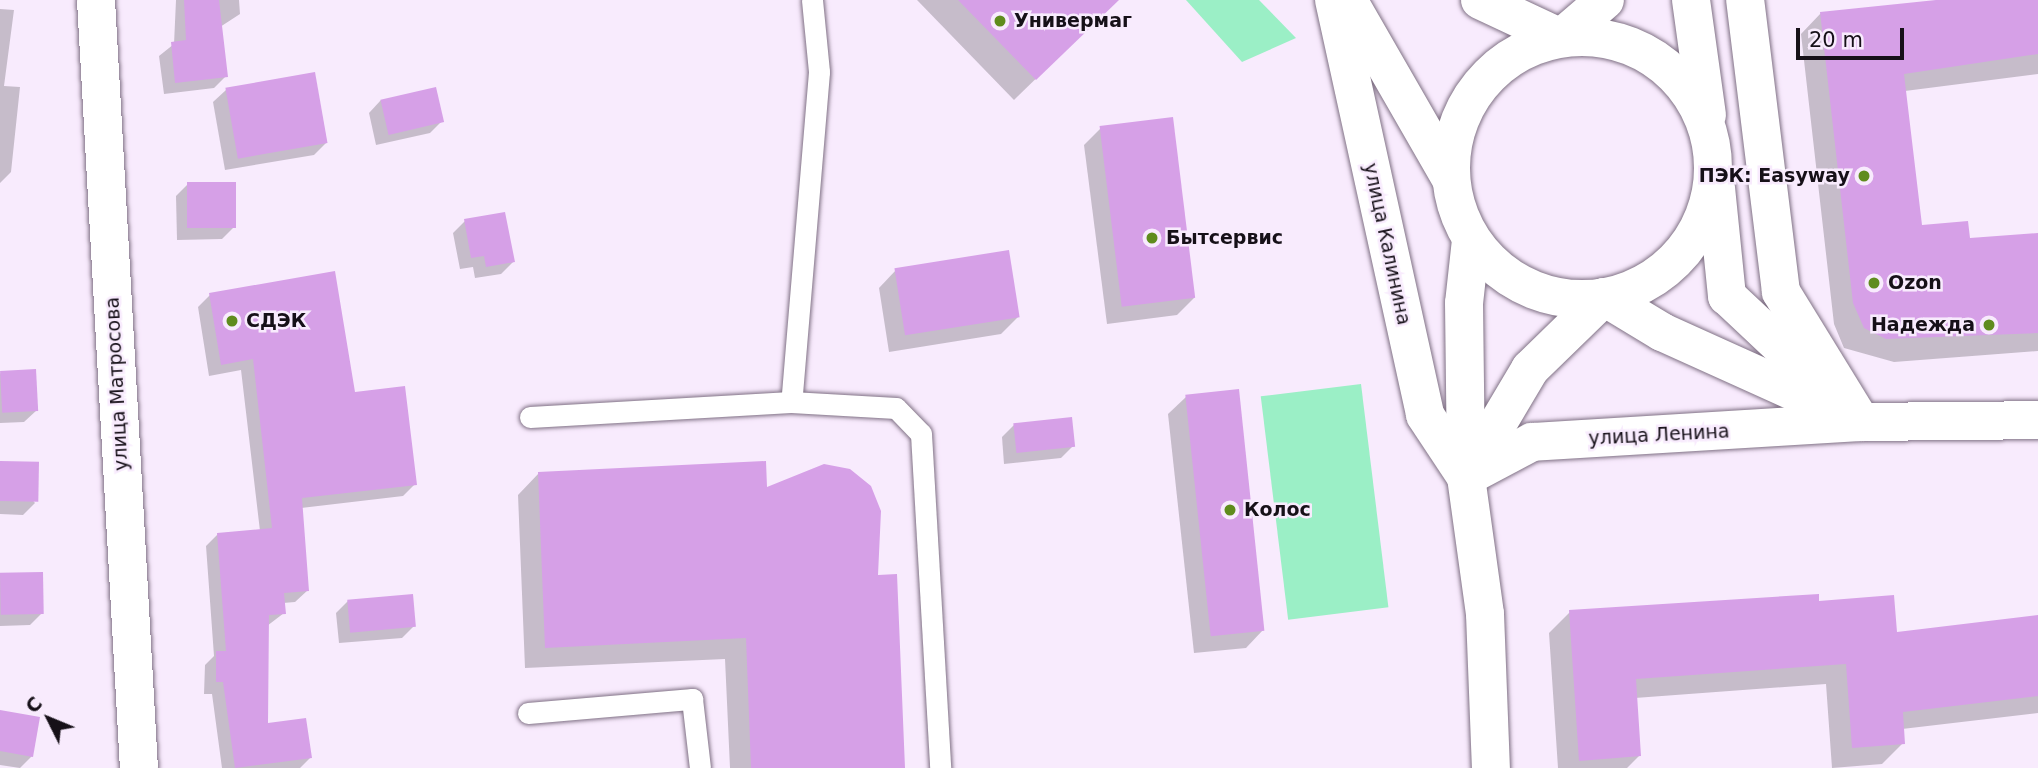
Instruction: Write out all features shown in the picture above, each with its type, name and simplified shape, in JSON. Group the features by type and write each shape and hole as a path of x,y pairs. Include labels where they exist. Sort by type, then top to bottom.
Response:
{"street":[{"name":"улица Матросова","path":"96,0 139,768"},
{"name":"улица Калинина","path":"1334,0 1425,415 1466,477"},
{"path":"1348,0 1451,179 1471,240 1497,268 1529,288 1566,298 1604,297 1644,282 1686,248 1712,189 1713,156 1699,111 1663,64 1632,46 1597,37 1561,38 1519,52 1485,79 1460,114 1451,179"},
{"path":"1480,0 1561,38"},
{"path":"1561,38 1605,0"},
{"path":"1691,0 1713,156 1727,296 1861,422"},
{"path":"1745,0 1780,292 1861,422"},
{"name":"улица Калинина","path":"1471,240 1464,303 1466,477 1485,614 1491,768"},
{"path":"1466,477 1530,369 1604,297"},
{"name":"улица Ленина","path":"1604,297 1661,332 1861,422"},
{"name":"улица Ленина","path":"1466,477 1532,442 1861,422 2038,420"}],"lane":[{"path":"791,402 819,72 812,0"},
{"path":"530,417 791,402 896,408 921,434 940,768"},
{"path":"528,713 692,699 700,768"}],"green space":[{"path":"1186,0 1259,0 1296,38 1242,62"},
{"path":"1361,384 1388,607 1288,620 1261,396"}],"building":[{"path":"184,0 219,0 228,77 175,83 171,42 186,40"},
{"path":"958,0 1119,0 1036,80"},
{"path":"1936,0 2038,0 2038,54 1904,74 1922,225 1968,221 1970,238 2038,233 2038,333 1886,339 1864,328 1853,303 1820,12"},
{"path":"315,72 328,143 238,159 225,88"},
{"path":"436,87 444,122 389,135 380,100"},
{"path":"1173,117 1195,298 1122,307 1100,126"},
{"path":"187,182 236,182 236,228 187,228"},
{"path":"505,212 515,262 486,267 484,256 471,258 464,219"},
{"path":"1009,250 1020,317 905,335 894,268"},
{"path":"335,271 355,392 405,386 417,485 302,498 309,591 284,593 286,614 269,615 268,723 306,718 312,758 235,768 223,682 216,682 216,651 226,651 217,533 272,528 253,359 221,365 209,293"},
{"path":"36,369 38,411 2,413 0,371"},
{"path":"1239,389 1264,631 1211,636 1185,395"},
{"path":"1072,417 1075,447 1016,453 1013,423"},
{"path":"0,461 39,462 38,502 0,501"},
{"path":"766,461 767,487 824,464 850,469 871,486 881,511 878,575 897,574 905,768 751,768 746,638 545,648 538,472"},
{"path":"43,572 44,614 1,615 0,573"},
{"path":"413,594 416,627 350,633 347,600"},
{"path":"1819,594 1819,601 1894,595 1897,632 2038,615 2038,696 1903,712 1905,744 1852,748 1846,664 1636,679 1641,756 1579,761 1569,610"},
{"path":"0,710 40,717 33,757 0,751"}],"place":[{"name":"Универмаг","path":"1000,21"},
{"name":"ПЭК: Easyway","path":"1864,176"},
{"name":"Бытсервис","path":"1152,238"},
{"name":"Ozon","path":"1874,283"},
{"name":"СДЭК","path":"232,321"},
{"name":"Надежда","path":"1989,325"},
{"name":"Колос","path":"1230,510"}]}
